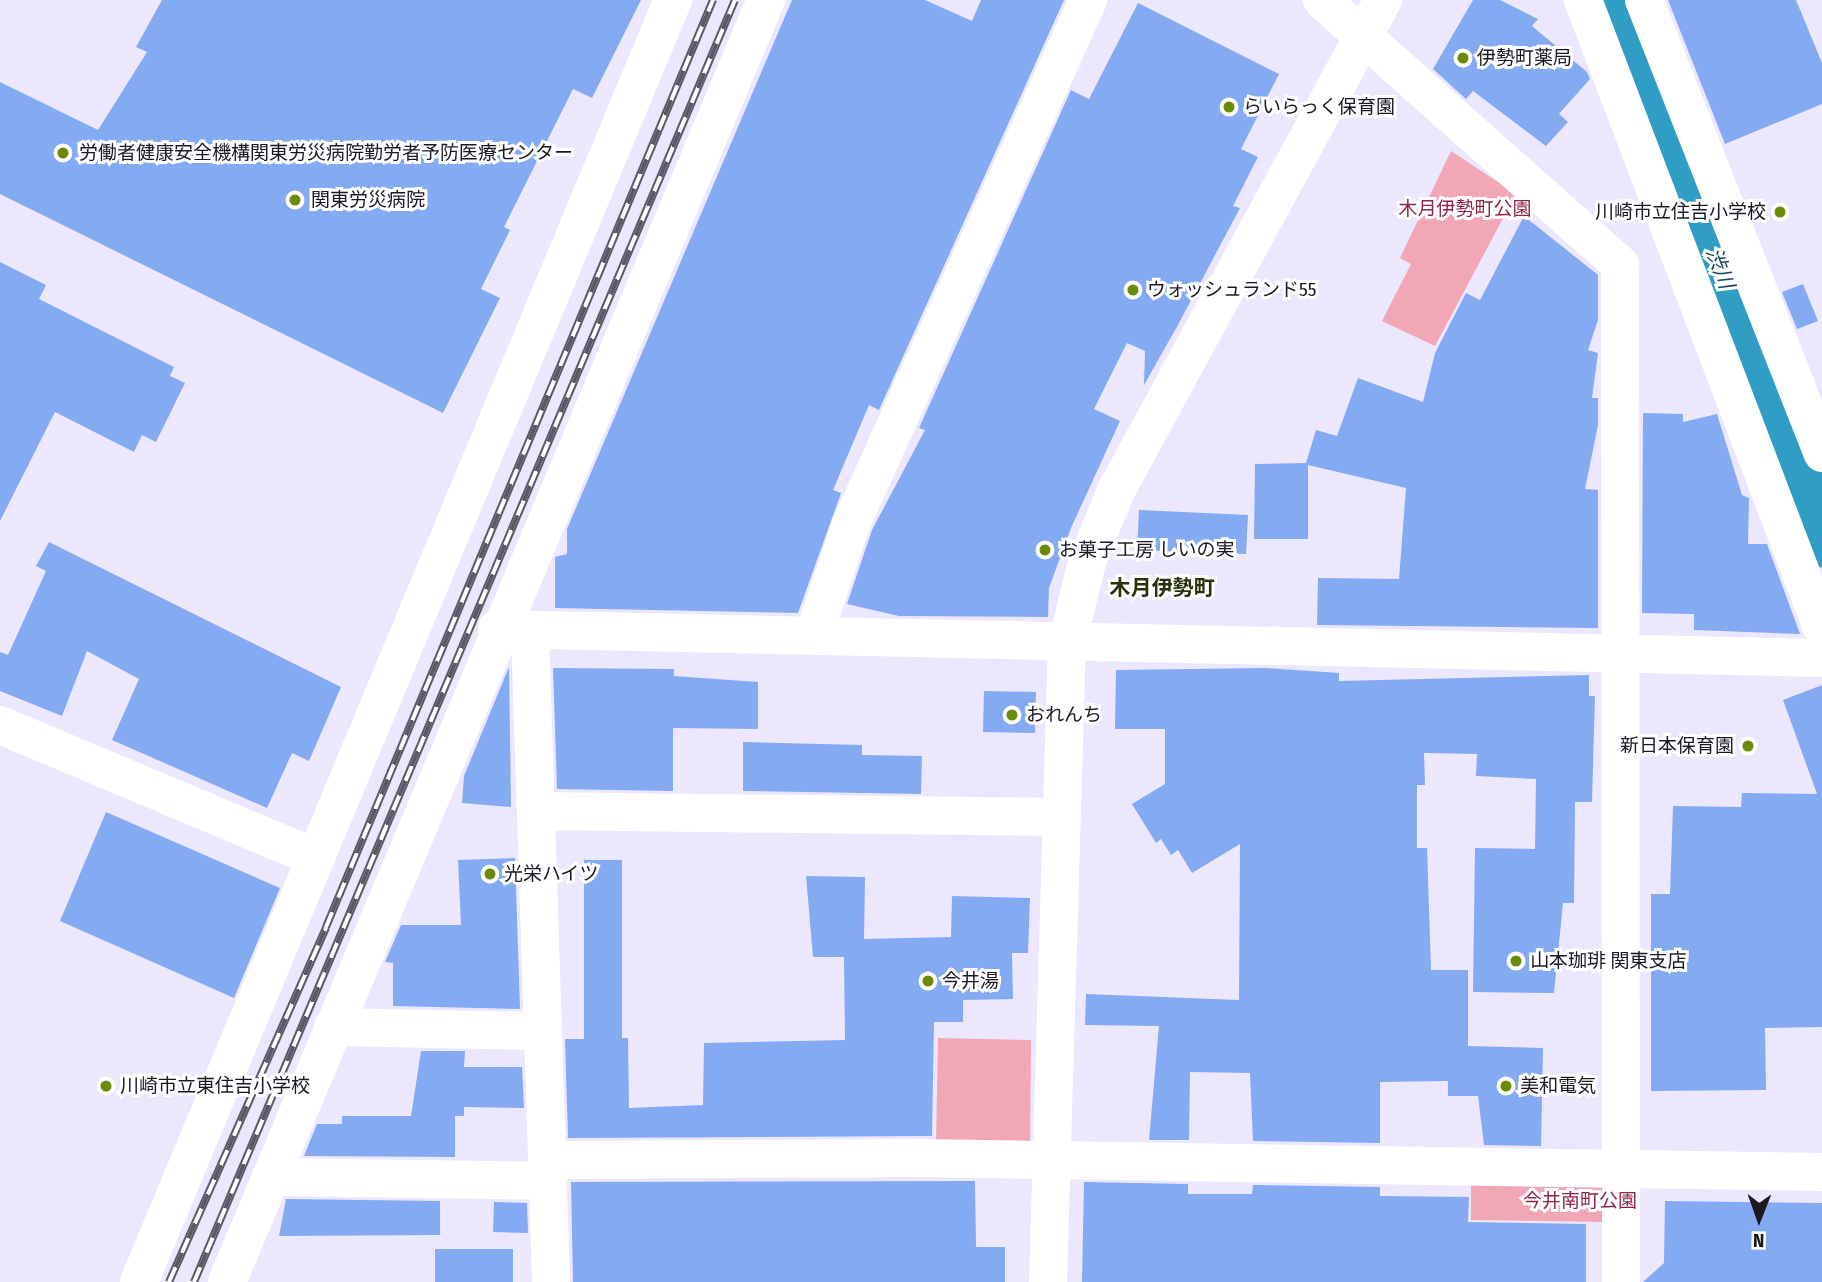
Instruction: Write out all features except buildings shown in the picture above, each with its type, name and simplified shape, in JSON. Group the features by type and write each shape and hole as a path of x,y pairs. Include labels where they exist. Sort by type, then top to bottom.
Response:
{"street":[{"path":"139,1282 673,0"},
{"path":"227,1282 333,1027 514,630 766,0"},
{"path":"814,634 852,522 1088,0"},
{"path":"1322,0 1361,40 1620,264 1621,1282"},
{"path":"1048,1282 1067,643 1088,558 1117,489 1382,0"},
{"path":"1583,0 1822,628"},
{"path":"1644,0 1822,453"},
{"path":"514,630 814,634 1067,643 1822,658"},
{"path":"514,630 536,811 551,1282"},
{"path":"0,725 316,858"},
{"path":"536,811 1060,817"},
{"path":"333,1027 543,1031"},
{"path":"271,1177 1053,1161 1822,1172"}],"green space":[{"name":"木月伊勢町公園","path":"1451,151 1516,194 1435,346 1382,321 1411,264 1400,258"},
{"path":"938,1038 1031,1040 1030,1147 936,1145"},
{"name":"今井南町公園","path":"1471,1178 1604,1181 1604,1222 1471,1220"}],"waterway":[{"name":"渋川","path":"1618,0 1822,536"}],"railway":[{"path":"169,1282 326,927 713,0"},
{"path":"194,1282 735,0"}],"place":[{"name":"伊勢町薬局","path":"1463,58"},
{"name":"らいらっく保育園","path":"1229,107"},
{"name":"労働者健康安全機構関東労災病院勤労者予防医療センター","path":"63,153"},
{"name":"関東労災病院","path":"295,200"},
{"name":"川崎市立住吉小学校","path":"1780,212"},
{"name":"ウォッシュランド55","path":"1133,290"},
{"name":"お菓子工房 しいの実","path":"1045,550"},
{"name":"おれんち","path":"1012,715"},
{"name":"新日本保育園","path":"1748,746"},
{"name":"光栄ハイツ","path":"490,874"},
{"name":"山本珈琲 関東支店","path":"1516,961"},
{"name":"今井湯","path":"928,981"},
{"name":"川崎市立東住吉小学校","path":"106,1086"},
{"name":"美和電気","path":"1506,1086"}],"district":[{"name":"木月伊勢町","path":"1162,588"}]}
